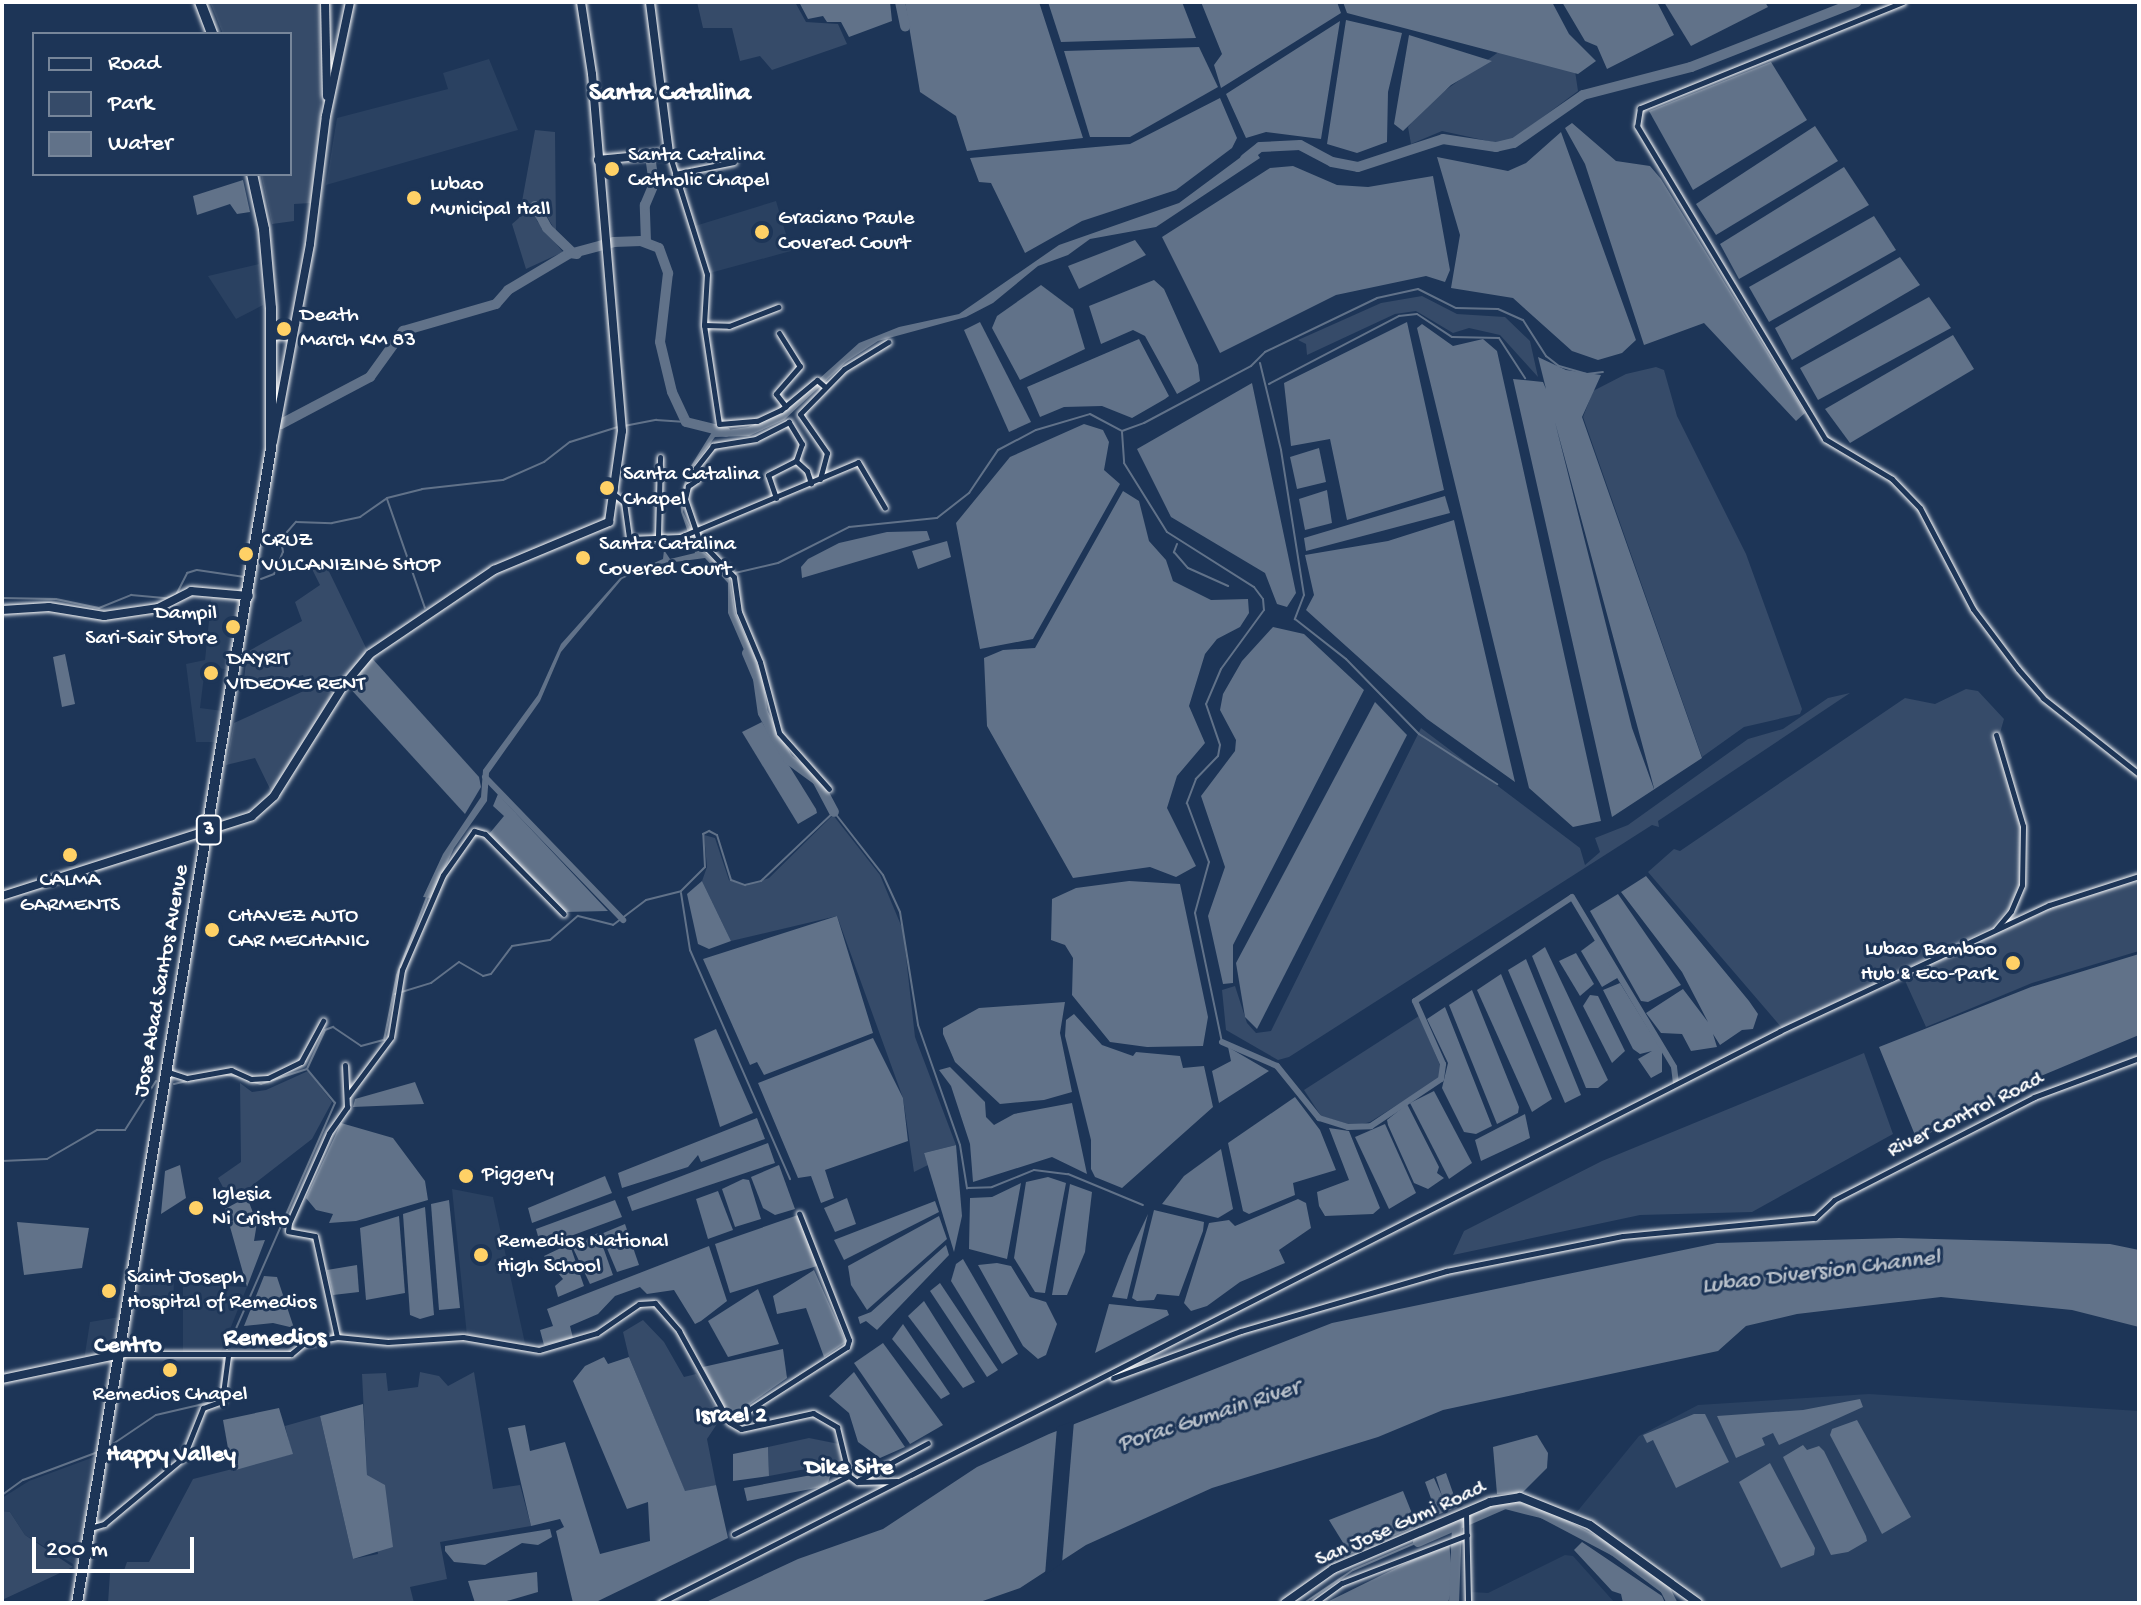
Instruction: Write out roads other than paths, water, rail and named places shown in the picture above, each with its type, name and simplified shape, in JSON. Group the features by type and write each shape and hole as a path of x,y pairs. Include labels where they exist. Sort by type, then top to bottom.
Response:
{"highway":[{"path":"200,2 211,32"},
{"name":"Jose Abad Santos Avenue","path":"77,1603 249,596 271,449 272,336 264,229 252,176"}],"street":[{"path":"325,2 326,113"},
{"path":"271,449 297,320 326,113 350,2"},
{"path":"2,896 208,834 252,816 274,796 337,695 370,654 494,570 528,552 603,528 615,495 622,431 581,2"},
{"path":"650,2 669,153 707,274 704,325 719,424 746,424 786,407 867,351 888,342"},
{"path":"1903,2 1640,108 1637,126 1825,439 1892,479 1920,508 1973,609 2018,669 2043,698 2139,774"},
{"path":"598,160 669,153"},
{"path":"675,174 734,162"},
{"path":"704,325 729,326 778,307"},
{"path":"272,336 285,335 297,320"},
{"path":"779,333 800,366 776,394 786,407"},
{"path":"820,479 827,453 800,414 822,384"},
{"path":"776,498 768,475 796,461 802,444 789,422 756,439 713,446 686,492 694,532 731,569 739,612 760,662 779,733 829,789"},
{"path":"658,536 660,457"},
{"path":"796,461 807,471 811,484"},
{"path":"615,495 624,502 629,539 680,537 858,462 885,508"},
{"path":"2,610 49,607 104,616 158,608 191,591 249,596"},
{"path":"1994,930 2011,911 2022,885 2023,826 1996,735"},
{"path":"348,1095 391,1037 402,970 443,875 474,831 485,834 564,914"},
{"path":"660,1603 1096,1384 1780,1031 2049,905 2139,876"},
{"path":"168,1072 187,1078 231,1070 259,1081 301,1062 323,1021"},
{"name":"River Control Road","path":"1096,1384 1241,1331 1446,1271 1623,1236 1815,1218 1834,1200 2034,1097 2139,1058"},
{"path":"337,1337 315,1236 288,1231 329,1133 347,1107 345,1065"},
{"path":"729,1422 847,1347 849,1340 799,1213"},
{"path":"2,1379 121,1354 291,1354 304,1343 337,1337 388,1342 463,1337 539,1350 597,1333 639,1304 655,1303 679,1331 729,1422 741,1429 813,1413 837,1427 849,1476 857,1482 902,1481"},
{"path":"90,1528 104,1524 183,1458 203,1408 222,1401 228,1356"},
{"path":"857,1482 928,1443"},
{"path":"734,1534 849,1476"},
{"name":"San Jose Gumi Road","path":"1285,1603 1333,1569 1465,1512 1520,1497 1546,1505 1615,1540 1698,1603"},
{"path":"1465,1512 1468,1603"},
{"path":"1314,1603 1342,1583 1445,1540 1467,1535"}],"water":[{"path":"799,2 890,2 892,21 849,37 841,22 827,22 823,16 808,19"},
{"path":"905,2 1039,2 1083,138 967,151 956,116 920,92"},
{"path":"1048,2 1182,2 1196,38 1061,42"},
{"path":"1201,2 1337,2 1341,13 1221,88 1214,65 1222,54"},
{"path":"1343,2 1552,2 1569,34 1596,61 1578,74 1347,13"},
{"path":"1562,2 1657,2 1674,35 1607,69 1597,46 1585,41"},
{"path":"1664,2 1765,2 1768,7 1691,46"},
{"path":"1346,20 1402,33 1388,92 1387,142 1357,153 1327,144"},
{"path":"1340,21 1321,139 1266,132 1246,138 1226,94"},
{"path":"1409,35 1492,61 1451,85 1403,131 1394,124"},
{"path":"1199,47 1218,87 1130,137 1090,137 1064,51"},
{"path":"1771,62 1807,120 1693,190 1649,111"},
{"path":"1220,98 1237,138 1232,148 1176,190 1082,221 1025,253 991,183 979,182 970,158 1130,144"},
{"path":"1572,123 1616,161 1650,166 1661,179 1805,413 1796,421 1704,323 1644,345 1585,164 1565,128"},
{"path":"1815,126 1838,161 1716,235 1696,204"},
{"path":"1561,132 1636,340 1622,353 1598,360 1572,351 1513,298 1451,288 1460,235 1437,157 1508,171 1526,163"},
{"path":"1253,148 1260,158 1156,227 1090,239 1068,255 1038,266 993,303 966,317 878,341 846,362 784,420 749,436 715,437 690,470 683,512 702,551 729,573 735,613 757,662 750,664 728,613 728,583 705,558 652,565 622,579 561,652 540,701 489,773 487,801 454,848 431,898 423,897 443,854 481,797 483,770 538,695 561,644 620,578 663,559 664,550 670,559 695,553 681,512 680,497 689,469 712,432 748,427 781,413 859,343 899,327 959,314 1059,245 1179,203"},
{"path":"1293,166 1337,185 1368,187 1433,176 1450,270 1445,282 1426,276 1336,295 1220,353 1162,237 1270,168"},
{"path":"1844,167 1869,205 1739,279 1720,244"},
{"path":"243,180 250,212 237,214 230,204 197,215 193,196"},
{"path":"1874,216 1896,250 1769,322 1749,287"},
{"path":"1135,240 1146,255 1079,289 1068,266"},
{"path":"1900,257 1920,285 1792,360 1775,328"},
{"path":"1154,280 1164,289 1198,365 1200,381 1177,394 1145,336 1133,330 1101,344 1089,306"},
{"path":"1041,285 1073,309 1085,349 1020,380 992,328 997,316"},
{"path":"1929,297 1951,328 1818,400 1800,368"},
{"path":"980,322 1031,422 1009,432 964,330"},
{"path":"1407,322 1444,490 1347,520 1330,439 1291,446 1284,383"},
{"path":"1422,324 1453,346 1483,339 1497,351 1601,821 1573,827 1529,788 1417,328"},
{"path":"1953,335 1974,369 1850,443 1825,409"},
{"path":"1139,339 1169,396 1132,418 1102,406 1064,407 1040,417 1027,387"},
{"path":"1538,357 1566,370 1601,375 1582,417 1702,758 1612,817 1513,379 1543,382 1546,389","holes":["1555,422 1654,789 1632,728"]},
{"path":"1252,383 1296,593 1287,607 1277,604 1265,573 1171,517 1137,449"},
{"path":"1084,424 1103,430 1109,442 1104,470 1120,484 1033,639 980,649 956,523 1010,457"},
{"path":"1319,448 1326,482 1297,489 1290,457"},
{"path":"1327,490 1332,523 1305,530 1299,499"},
{"path":"1123,491 1139,501 1149,541 1166,560 1173,581 1211,600 1248,599 1249,613 1240,627 1217,639 1205,654 1189,706 1205,743 1177,776 1167,808 1196,866 1176,877 1150,867 1073,878 987,726 984,658 1003,650 1035,648"},
{"path":"1445,496 1450,513 1306,551 1304,538"},
{"path":"1454,520 1515,782 1427,719 1306,610 1314,595 1305,555 1388,541"},
{"path":"927,531 930,540 802,578 801,567 808,559 839,543 887,532"},
{"path":"947,541 951,557 918,569 912,551"},
{"path":"1273,627 1304,634 1364,690 1233,945 1233,983 1223,984 1208,916 1225,867 1201,796 1235,751 1236,740 1220,710 1223,694 1242,661"},
{"path":"65,654 75,704 62,707 53,657"},
{"path":"370,656 479,777 481,787 465,814 347,685"},
{"path":"1375,702 1407,735 1257,1029 1245,1017 1236,963"},
{"path":"762,722 816,809 817,813 798,824 742,732"},
{"path":"498,794 608,911 564,912 489,834 504,816 493,806"},
{"path":"1646,876 1749,1001 1758,1014 1753,1029 1742,1030 1720,1045 1713,1034 1717,1047 1691,1051 1682,1034 1661,1033 1646,1013 1683,989 1708,1022 1682,972 1621,892"},
{"path":"702,881 731,941 709,949 698,944 687,894"},
{"path":"1129,881 1180,884 1208,1017 1203,1046 1147,1047 1110,1042 1072,995 1073,958 1065,945 1051,940 1052,899 1076,888"},
{"path":"1618,894 1681,985 1648,1002 1641,1001 1590,911"},
{"path":"837,916 873,1033 764,1075 757,1062 750,1065 703,959"},
{"path":"1597,939 1619,977 1602,987 1581,951"},
{"path":"1545,947 1608,1080 1598,1088 1586,1088 1532,956"},
{"path":"1576,953 1594,984 1580,996 1559,961"},
{"path":"2139,954 2139,1035 2012,1088 1917,1140 1879,1047 2031,987"},
{"path":"1526,959 1581,1095 1565,1103 1508,970"},
{"path":"1501,974 1552,1099 1532,1112 1477,990"},
{"path":"1620,983 1662,1051 1662,1072 1651,1078 1638,1059 1652,1051 1640,1054 1633,1049 1603,990"},
{"path":"1472,990 1519,1107 1518,1113 1497,1124 1449,1005"},
{"path":"1590,995 1598,996 1625,1051 1612,1063 1583,1006"},
{"path":"1065,1002 1060,1033 1072,1092 1044,1100 1000,1104 955,1062 943,1034 943,1028 979,1008"},
{"path":"1445,1007 1492,1126 1476,1134 1464,1132 1442,1088 1448,1063 1427,1019"},
{"path":"1074,1014 1102,1045 1133,1056 1136,1052 1180,1056 1183,1068 1204,1066 1213,1107 1122,1188 1095,1177 1091,1169 1091,1140 1065,1036 1066,1020"},
{"path":"716,1029 753,1113 720,1127 694,1039"},
{"path":"873,1038 903,1098 908,1141 825,1170 834,1198 821,1203 811,1176 798,1178 758,1083"},
{"path":"1228,1047 1269,1071 1219,1103 1212,1071 1231,1061"},
{"path":"950,1067 985,1102 986,1117 994,1125 1014,1114 1072,1103 1087,1174 1052,1157 973,1182 970,1144 951,1086 939,1070"},
{"path":"415,1082 424,1104 353,1107 355,1099"},
{"path":"1434,1091 1472,1163 1449,1179 1410,1103"},
{"path":"1295,1097 1320,1130 1336,1170 1293,1183 1295,1195 1249,1214 1243,1211 1228,1143"},
{"path":"1407,1104 1439,1167 1437,1173 1444,1178 1428,1189 1414,1183 1388,1125 1387,1120"},
{"path":"1525,1114 1530,1138 1481,1161 1475,1140"},
{"path":"757,1118 765,1139 701,1162 698,1155 688,1167 622,1188 618,1173"},
{"path":"341,1123 393,1138 425,1181 428,1200 356,1221 329,1223 333,1214 316,1210 306,1198"},
{"path":"1385,1124 1416,1193 1389,1209 1355,1137"},
{"path":"1329,1128 1349,1131 1380,1208 1373,1214 1325,1216 1319,1206 1317,1192 1349,1180"},
{"path":"768,1143 775,1163 632,1211 627,1197"},
{"path":"956,1145 962,1216 954,1252 924,1153"},
{"path":"1221,1149 1233,1209 1218,1218 1162,1204 1184,1176"},
{"path":"180,1165 186,1198 161,1214 165,1171"},
{"path":"779,1165 795,1209 775,1215 763,1208 751,1177"},
{"path":"605,1176 612,1193 532,1223 528,1208"},
{"path":"1048,1177 1066,1183 1045,1293 1035,1292 1014,1258 1026,1182"},
{"path":"743,1179 749,1180 761,1219 735,1227 722,1189"},
{"path":"1021,1183 1007,1259 969,1249 970,1198 992,1197"},
{"path":"1070,1184 1092,1192 1085,1252 1067,1295 1052,1295"},
{"path":"718,1191 733,1230 708,1239 696,1199"},
{"path":"247,1197 257,1223 254,1241 265,1240 247,1287 225,1209"},
{"path":"847,1198 856,1224 835,1232 824,1208"},
{"path":"1298,1199 1306,1203 1311,1228 1279,1250 1285,1263 1240,1282 1207,1306 1191,1311 1184,1303 1209,1223 1229,1220 1235,1226"},
{"path":"449,1200 460,1308 439,1310 431,1204"},
{"path":"615,1200 622,1217 541,1247 536,1229"},
{"path":"935,1201 939,1212 844,1260 834,1240"},
{"path":"425,1207 434,1315 420,1319 410,1315 403,1214"},
{"path":"1154,1210 1204,1222 1203,1231 1179,1296 1157,1294 1154,1300 1137,1301 1132,1298"},
{"path":"1148,1214 1127,1299 1112,1297 1128,1256"},
{"path":"798,1215 817,1266 730,1293 715,1244"},
{"path":"399,1216 405,1293 366,1300 360,1228"},
{"path":"939,1216 947,1239 867,1310 851,1285 848,1266"},
{"path":"17,1222 89,1228 82,1268 24,1275"},
{"path":"625,1224 639,1265 617,1272 601,1234"},
{"path":"598,1233 613,1275 590,1284 572,1246"},
{"path":"1899,1238 2110,1244 2139,1250 2139,1327 2072,1310 1941,1297 1797,1314 1746,1326 1718,1351 1443,1410 1378,1437 1212,1488 1086,1545 1020,1588 977,1603 704,1603 798,1559 883,1529 977,1467 1049,1434 1332,1323 1717,1243"},
{"path":"946,1245 949,1255 877,1330 866,1321 860,1324 858,1317 871,1312"},
{"path":"565,1246 571,1248 584,1286 558,1297 555,1286 563,1279 544,1256"},
{"path":"709,1246 727,1301 701,1321 695,1324 674,1290 647,1294 640,1287 615,1296 598,1314 570,1326 573,1338 544,1345 540,1330 553,1326 547,1309"},
{"path":"963,1259 1018,1354 1002,1364 951,1281 956,1264"},
{"path":"997,1263 1011,1266 1030,1297 1046,1302 1057,1324 1046,1355 1038,1359 1023,1346 978,1265"},
{"path":"357,1265 359,1292 333,1295 327,1270"},
{"path":"814,1270 846,1342 824,1357 806,1308 777,1314 773,1296"},
{"path":"264,1276 277,1277 294,1328 273,1323 244,1326"},
{"path":"940,1283 998,1370 987,1377 930,1291"},
{"path":"758,1289 779,1344 728,1357 708,1321"},
{"path":"924,1301 975,1382 963,1388 908,1316"},
{"path":"1109,1304 1167,1310 1169,1315 1095,1353"},
{"path":"903,1324 950,1394 941,1399 892,1339"},
{"path":"883,1343 943,1425 910,1444 854,1363"},
{"path":"783,1349 787,1378 730,1418 703,1367"},
{"path":"604,1357 608,1364 629,1357 685,1491 716,1485 728,1538 594,1603 573,1603 556,1531 564,1527 560,1519 531,1526 508,1428 525,1425 530,1451 565,1442 600,1554 650,1541 648,1502 627,1509 573,1381 585,1366"},
{"path":"854,1372 905,1447 880,1458 858,1442 849,1413 829,1396"},
{"path":"1860,1399 1863,1407 1779,1445 1773,1433 1762,1438 1765,1445 1736,1458 1717,1416 1803,1410"},
{"path":"363,1404 367,1475 385,1485 393,1547 353,1559 320,1416"},
{"path":"279,1408 293,1454 232,1471 223,1420"},
{"path":"1694,1414 1705,1414 1729,1462 1676,1488 1653,1440 1647,1443 1643,1435"},
{"path":"1857,1420 1911,1517 1882,1534 1830,1435 1832,1429"},
{"path":"1537,1435 1548,1453 1547,1468 1522,1493 1497,1494 1493,1447"},
{"path":"1803,1445 1807,1450 1819,1446 1824,1451 1866,1536 1867,1541 1848,1552 1831,1555 1783,1457"},
{"path":"768,1447 769,1476 733,1481 733,1454"},
{"path":"1770,1463 1815,1548 1814,1555 1781,1568 1739,1482"},
{"path":"832,1471 827,1486 747,1501 744,1488"},
{"path":"1446,1473 1458,1507 1437,1515 1425,1482 1434,1478 1442,1496 1436,1477"},
{"path":"1403,1491 1417,1526 1350,1554 1329,1520"},
{"path":"550,1529 552,1537 538,1545 522,1543 485,1565 454,1562 445,1551 445,1546"},
{"path":"1449,1542 1453,1584 1448,1603 1325,1603"},
{"path":"1582,1542 1662,1596 1665,1603 1623,1603 1621,1594 1612,1591 1574,1550"},
{"path":"537,1572 538,1592 500,1603 475,1603 468,1581"}],"waterway":[{"path":"900,2 905,26"},
{"path":"1245,159 1260,147 1300,145 1332,162 1358,167 1443,139 1496,147 1514,143 1583,95 1691,67 1857,2"},
{"path":"646,242 645,205 654,184 650,157"},
{"path":"535,206 547,228 573,253 614,242 641,241 659,248 668,273 660,342 672,392 686,422 726,432"},
{"path":"281,424 370,377 403,331 496,304 508,290 570,253 577,254"},
{"path":"735,573 778,563 849,527 937,518 969,493 998,450 1036,430 1090,414 1122,431 1144,423 1251,366 1265,352 1377,298 1418,289 1456,308 1498,309 1523,320 1546,356 1559,366 1587,374 1603,372"},
{"path":"1269,384 1399,316 1417,314 1452,337 1499,338 1525,378"},
{"path":"1260,363 1281,450 1304,595 1295,619 1346,659 1419,734 1497,784"},
{"path":"624,426 656,420 686,422"},
{"path":"261,579 274,574 283,552 281,539 296,522 332,523 360,517 387,498 422,489 503,480 544,462 570,442 618,427"},
{"path":"1122,432 1124,463 1167,532 1254,587 1263,599 1264,610 1221,669 1206,704 1220,745 1218,756 1196,779 1187,803 1209,862 1195,913 1222,1042"},
{"path":"387,499 425,608"},
{"path":"1177,544 1174,552 1188,568 1228,586"},
{"path":"2,598 56,599 99,608 131,595 167,598 176,595 187,573 197,570 244,577"},
{"path":"747,653 758,679 763,713 776,738 788,759 817,780 834,812"},
{"path":"485,777 623,920"},
{"path":"395,994 431,983 459,962 483,976 491,974 512,946 550,940 578,916 613,925 646,900 681,891 705,867 703,834 709,831 717,835 731,880 745,885 761,881 834,812 883,875 900,912 918,1025 960,1145 967,1188 992,1187 1034,1170 1068,1174 1143,1205"},
{"path":"681,893 690,950 790,1179"},
{"path":"307,1069 325,1030 333,1027 361,1046 384,1040 397,975 427,897"},
{"path":"1222,1042 1277,1066 1319,1118 1348,1127 1371,1126 1441,1079 1443,1064 1415,1001 1572,897 1674,1067 1676,1084"},
{"path":"227,1349 335,1103 307,1069 261,1084 247,1080"},
{"path":"174,1084 217,1074 237,1076"},
{"path":"2,1161 47,1159 97,1130 125,1130 156,1081"},
{"path":"220,1396 224,1359"},
{"path":"107,1448 156,1415 208,1403"},
{"path":"2,1495 23,1480 98,1452"},
{"path":"1418,1542 1505,1504 1542,1513 1614,1551 1665,1589 1672,1603"},
{"path":"1454,1603 1457,1525"},
{"path":"1304,1603 1353,1570 1418,1542"}],"place":[{"name":"Santa Catalina Catholic Chapel","path":"612,169"},
{"name":"Lubao Municipal Hall","path":"414,198"},
{"name":"Graciano Paule Covered Court","path":"762,232"},
{"name":"Death March KM 83","path":"284,329"},
{"name":"Santa Catalina Chapel","path":"607,488"},
{"name":"CRUZ VULCANIZING SHOP","path":"246,554"},
{"name":"Santa Catalina Covered Court","path":"583,558"},
{"name":"Dampil Sari-Sair Store","path":"233,627"},
{"name":"DAYRIT VIDEOKE RENT","path":"211,673"},
{"name":"CALMA GARMENTS","path":"70,855"},
{"name":"CHAVEZ AUTO CAR MECHANIC","path":"212,930"},
{"name":"Lubao Bamboo Hub & Eco-Park","path":"2013,963"},
{"name":"Piggery","path":"466,1176"},
{"name":"Iglesia Ni Cristo","path":"196,1208"},
{"name":"Remedios National High School","path":"481,1255"},
{"name":"Saint Joseph Hospital of Remedios","path":"109,1291"},
{"name":"Remedios Chapel","path":"170,1370"}],"district":[{"name":"Santa Catalina","path":"670,95"},
{"name":"Remedios","path":"275,1340"},
{"name":"Centro","path":"128,1347"},
{"name":"Israel 2","path":"731,1417"},
{"name":"Happy Valley","path":"171,1456"},
{"name":"Dike Site","path":"849,1469"}],"water label":[{"name":"Lubao Diversion Channel","path":"1821,1273"},
{"name":"Porac Gumain River","path":"1209,1417"}]}
